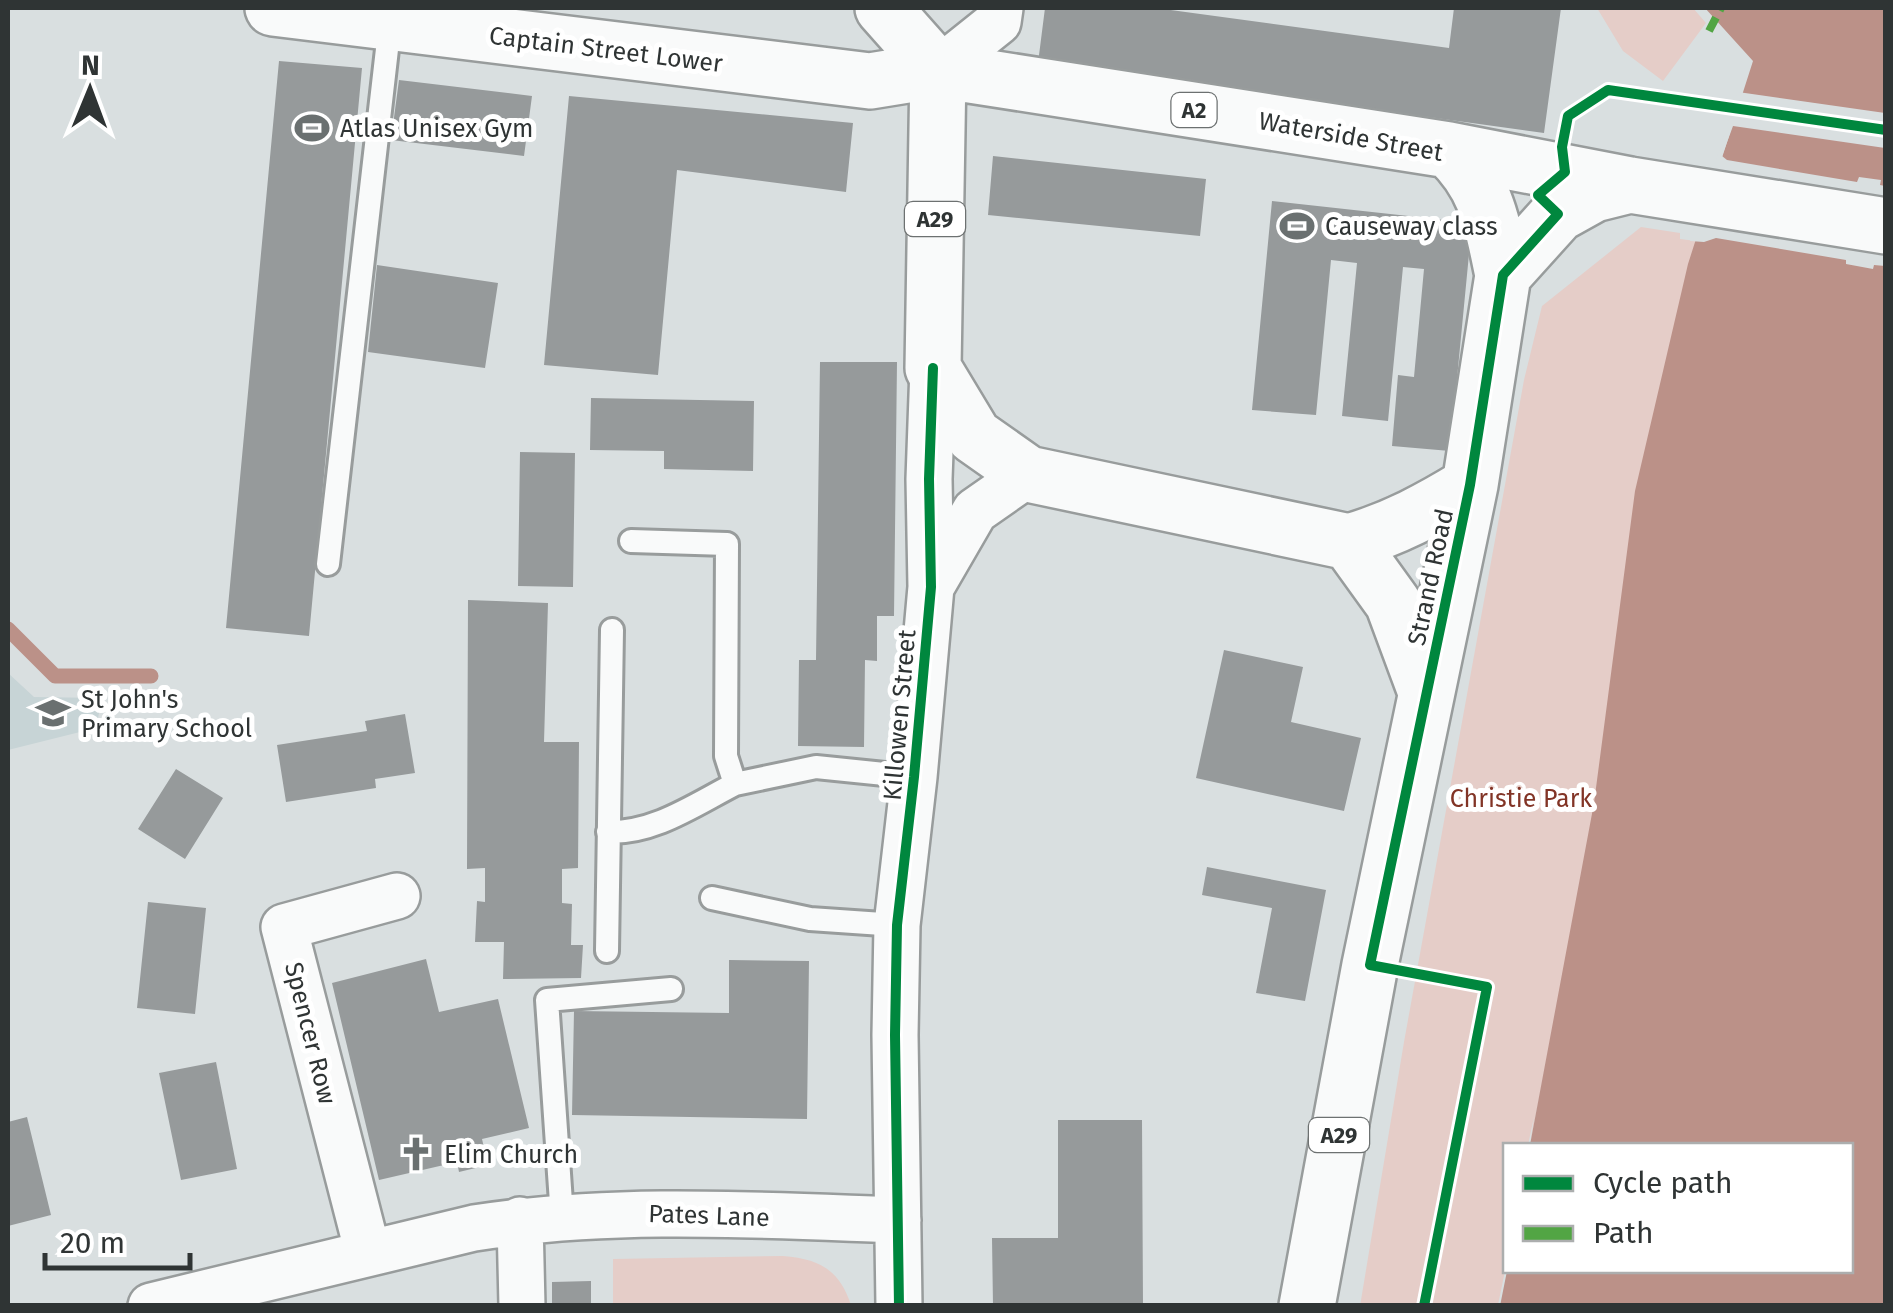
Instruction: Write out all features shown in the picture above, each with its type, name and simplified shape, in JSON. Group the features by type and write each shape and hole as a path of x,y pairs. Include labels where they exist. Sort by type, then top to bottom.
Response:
{"main road":[{"name":"Captain Street Lower","path":"273,8 870,81 938,70"},
{"path":"884,8 938,70"},
{"name":"Waterside Street","path":"938,70 1450,150 1469,169 1488,204 1503,275"},
{"name":"Killowen Street","path":"933,368 938,70"},
{"name":"A2","path":"1450,150 1561,193"},
{"path":"1503,275 1561,193 1594,194 1630,185 1886,226"},
{"name":"Strand Road","path":"1307,1306 1370,966 1470,485 1503,275"},
{"path":"933,368 974,436 1028,474 1349,542 1421,515 1470,485"},
{"path":"1349,542 1394,603 1426,692"}],"street":[{"path":"938,70 998,22 1000,8"},
{"name":"Killowen Street","path":"899,1306 896,925 931,587 933,368"},
{"name":"Killowen Street","path":"931,587 975,511 1028,474"},
{"name":"Spencer Row","path":"368,1253 284,927 398,896"},
{"name":"Pates Lane","path":"151,1306 256,1293 368,1253 474,1228 541,1219 630,1212 898,1220"},
{"path":"522,1306 541,1219"}],"lane":[{"path":"328,564 390,23"},
{"path":"631,541 727,544 726,756 735,784"},
{"path":"608,950 612,630"},
{"path":"608,832 633,832 653,826 735,784 816,767 914,776"},
{"path":"712,898 810,919 896,925"},
{"path":"541,1219 547,1000 671,989"}],"shaded area":[{"path":"1705,8 1885,8 1885,1305 1500,1306 1507,1273 1853,1273 1853,1143 1530,1143 1594,803 1635,491 1688,264 1753,61"},
{"name":"St John's Primary School","path":"8,673 34,697 102,698 96,728 8,750"}],"green space":[{"path":"1597,8 1693,8 1706,23 1663,81 1623,51"},
{"name":"Christie Park","path":"1641,227 1680,233 1680,239 1704,242 1530,1143 1534,1117 1528,1143 1503,1143 1505,1273 1498,1305 1360,1306 1524,380 1542,306"},
{"path":"783,1256 826,1268 834,1274 851,1305 613,1305 613,1259"}],"pier":[{"path":"1738,92 1885,113 1885,148 1733,126 1722,156 1857,182 1859,177 1881,180 1880,185 1885,186 1885,266 1874,265 1873,269 1846,264 1846,260 1716,238 1690,241"}],"building":[{"path":"1045,8 1156,8 1449,48 1454,8 1561,8 1544,133 1038,63"},
{"path":"279,61 362,68 309,636 226,628"},
{"path":"399,80 532,96 524,156 391,140"},
{"path":"569,96 853,123 846,192 677,170 658,375 544,365"},
{"path":"993,156 1206,179 1200,236 988,215"},
{"path":"1272,201 1472,223 1450,451 1392,446 1398,375 1414,377 1424,269 1403,267 1388,421 1342,416 1357,263 1331,260 1316,415 1252,410"},
{"path":"377,265 498,283 485,368 368,352"},
{"path":"820,362 897,362 894,616 877,616 877,661 865,660 864,747 798,746 799,660 816,660"},
{"path":"591,398 754,401 753,471 664,469 664,451 590,450"},
{"path":"520,452 575,453 573,587 518,586"},
{"path":"468,600 548,603 544,742 579,742 578,868 562,869 562,903 572,904 571,945 583,945 581,978 503,979 504,942 475,942 477,901 485,902 485,868 467,869"},
{"path":"1224,650 1303,667 1291,722 1361,738 1344,811 1196,778"},
{"path":"405,714 415,773 375,779 376,788 286,802 277,745 367,731 365,721"},
{"path":"176,769 223,798 185,859 138,829"},
{"path":"1207,867 1326,890 1305,1001 1256,993 1272,908 1202,895"},
{"path":"148,902 206,908 195,1014 137,1008"},
{"path":"426,959 439,1012 498,999 529,1128 482,1139 488,1165 459,1172 457,1162 379,1180 332,983"},
{"path":"729,960 809,961 807,1119 572,1115 574,1011 729,1013"},
{"path":"216,1062 237,1169 181,1180 159,1073"},
{"path":"27,1117 51,1215 8,1226 8,1122"},
{"path":"1058,1120 1142,1120 1143,1306 993,1306 992,1238 1058,1238"},
{"path":"591,1281 591,1306 552,1306 552,1282"}],"waterway":[{"path":"8,629 55,676 151,676"}],"marked path":[{"path":"1709,31 1721,8"}],"cycle path":[{"path":"1424,1306 1487,987 1370,965 1470,485 1503,275 1558,214 1538,195 1565,172 1562,147 1568,116 1608,90 1886,130"},
{"path":"899,1306 897,925 931,587 933,368"}],"place":[{"name":"Atlas Unisex Gym","path":"312,128"},
{"name":"Causeway class","path":"1297,226"},
{"name":"St John's Primary School","path":"53,713"},
{"name":"Elim Church","path":"416,1154"}]}
